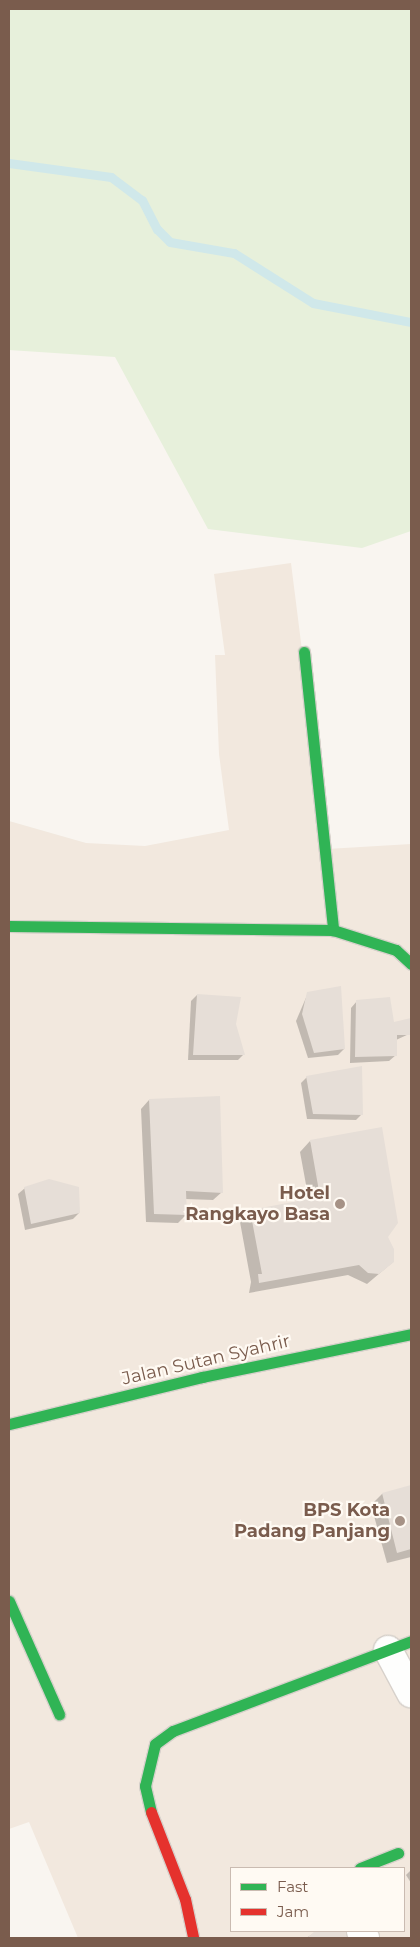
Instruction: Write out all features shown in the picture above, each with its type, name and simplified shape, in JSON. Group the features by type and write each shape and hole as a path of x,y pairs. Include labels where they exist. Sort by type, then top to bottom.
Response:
{"main road":[{"path":"304,652 333,930"},
{"path":"9,926 333,930 396,950 411,964"},
{"name":"Jalan Sutan Syahrir","path":"9,1424 202,1377 411,1334"},
{"path":"9,1601 59,1714"},
{"path":"193,1938 186,1899 151,1814 145,1786 155,1744 173,1731 400,1646"},
{"path":"363,1867 398,1853"}],"street":[{"path":"400,1646 411,1693"}],"shaded area":[{"path":"291,563 327,849 411,844 411,1938 78,1938 29,1822 9,1829 9,821 86,843 145,846 229,830 219,754 215,655 225,655 214,574"}],"green space":[{"path":"9,9 411,9 411,531 362,548 208,529 115,357 9,350"}],"building":[{"path":"341,986 345,1049 314,1053 302,1014 307,992"},
{"path":"197,994 241,997 236,1024 245,1055 193,1055"},
{"path":"390,997 394,1022 411,1018 411,1035 397,1035 397,1056 355,1057 356,1000"},
{"path":"362,1066 363,1115 313,1114 306,1076"},
{"path":"220,1096 223,1193 186,1191 187,1215 154,1214 149,1099"},
{"name":"Hotel Rangkayo Basa","path":"382,1127 398,1223 388,1237 394,1249 394,1262 379,1274 368,1273 359,1265 259,1283 258,1274 262,1274 250,1210 320,1197 310,1140"},
{"path":"49,1179 79,1187 80,1213 31,1224 24,1187"},
{"name":"BPS Kota Padang Panjang","path":"411,1485 411,1549 397,1553 382,1493"},
{"path":"314,1932 355,1932 359,1938 307,1938"}],"waterway":[{"path":"9,163 111,177 142,200 157,229 170,242 234,253 313,303 411,322"}],"traffic: fast":[{"path":"304,652 333,930"},
{"path":"9,926 333,930 396,950 411,964"},
{"path":"9,1424 202,1377 411,1334"},
{"path":"9,1601 59,1714"},
{"path":"151,1812 145,1786 155,1744 173,1731 411,1641"},
{"path":"363,1867 398,1853"}],"traffic: jam":[{"path":"151,1812 185,1899 193,1938"}],"place":[{"name":"Hotel Rangkayo Basa","path":"340,1204"},
{"name":"BPS Kota Padang Panjang","path":"400,1521"}]}
